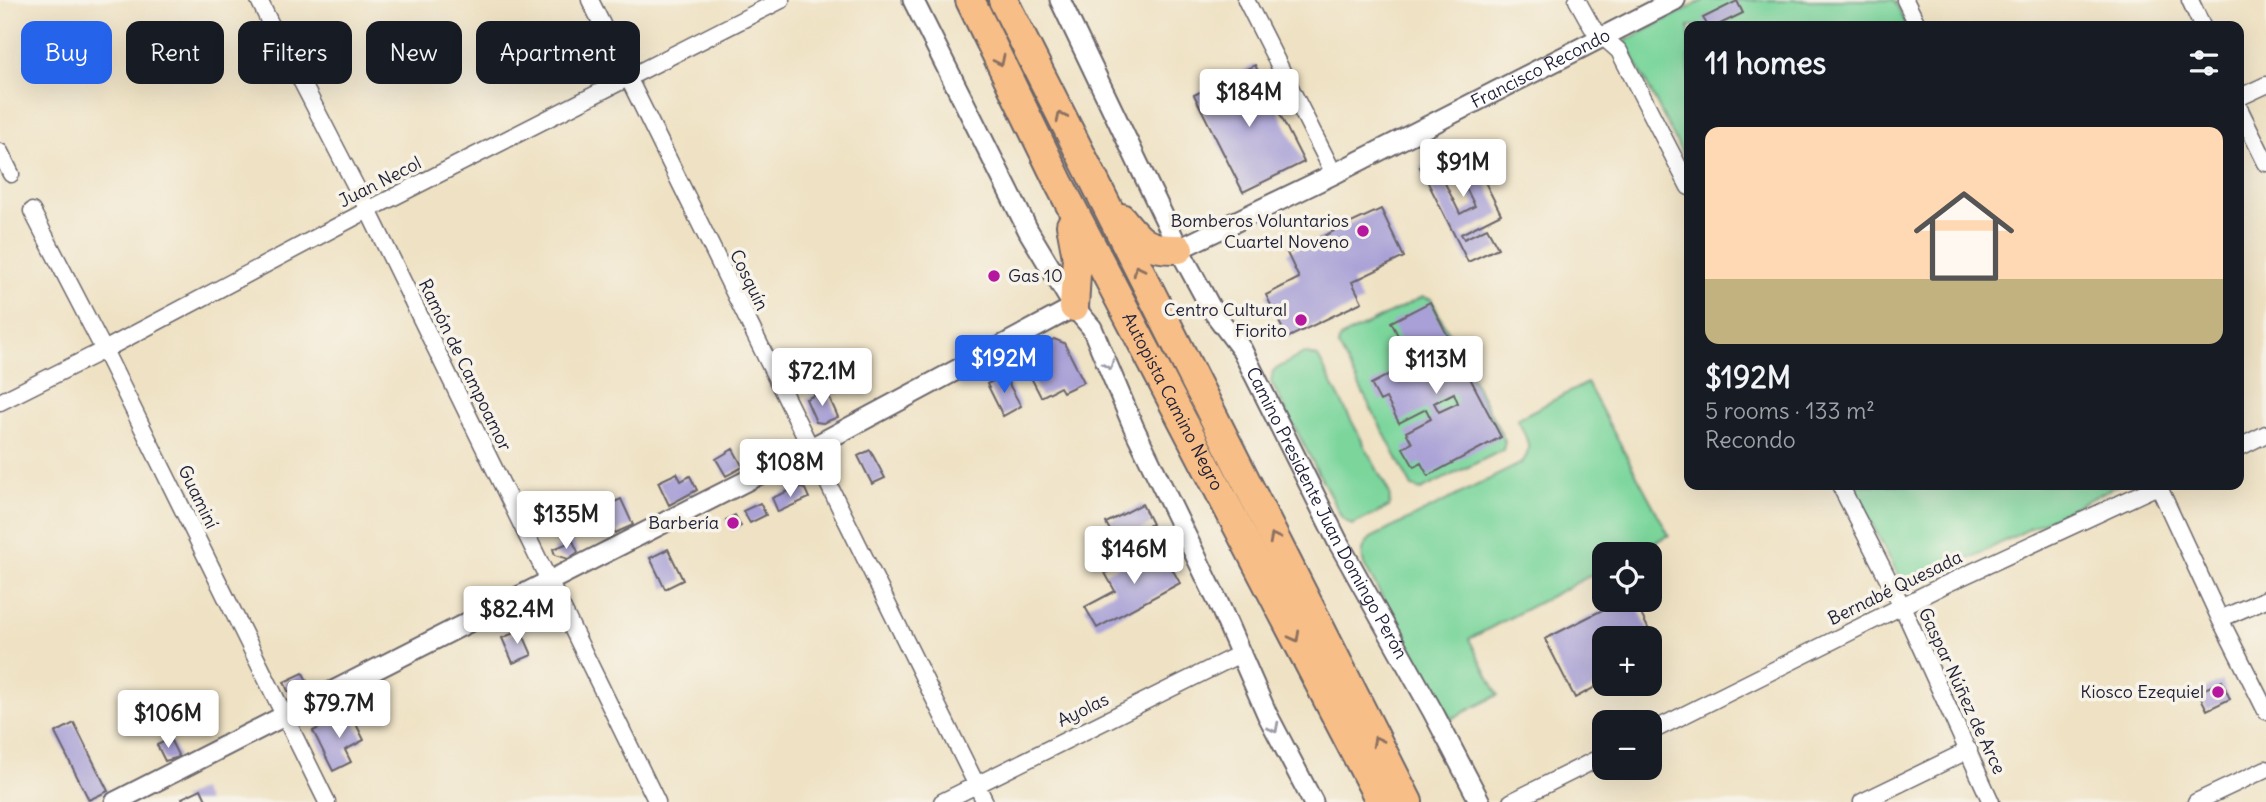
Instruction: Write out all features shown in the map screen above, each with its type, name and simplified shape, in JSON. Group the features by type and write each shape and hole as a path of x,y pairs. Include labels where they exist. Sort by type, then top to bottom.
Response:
{"highway":[{"name":"Autopista Camino Negro","path":"970,0 1060,185 1381,802"},
{"name":"Autopista Camino Negro","path":"1003,0 1408,802"},
{"path":"1091,178 1137,238 1158,250 1179,249"},
{"path":"1060,185 1077,257 1074,307"}],"street":[{"path":"258,0 269,21"},
{"name":"Cosquín","path":"590,0 600,21"},
{"name":"Juan Necol","path":"640,71 781,0"},
{"path":"913,0 1029,232 1074,307 1092,328 1134,428 1242,653 1267,714 1313,802"},
{"name":"Camino Presidente Juan Domingo Perón","path":"1060,0 1179,249 1212,310 1241,350 1338,542 1480,802"},
{"path":"1246,0 1334,174"},
{"path":"1577,0 1592,27 1619,51 1684,177"},
{"name":"Francisco Recondo","path":"1179,249 1334,174 1675,0"},
{"path":"1905,0 1916,21"},
{"path":"2190,0 2200,21"},
{"name":"Ramón de Campoamor","path":"303,84 368,210 657,802"},
{"name":"Juan Necol","path":"0,402 615,84"},
{"name":"Cosquín","path":"630,84 985,802"},
{"path":"2244,96 2266,85"},
{"path":"2244,118 2266,163"},
{"path":"0,152 11,174"},
{"name":"Guaminí","path":"32,211 104,350 327,802"},
{"path":"115,802 811,448 1074,307"},
{"path":"2244,445 2266,434"},
{"name":"Gaspar Núñez de Arce","path":"1843,490 1902,606 1991,802"},
{"name":"Bernabé Quesada","path":"1662,726 1902,606 2148,490"},
{"path":"2161,490 2220,619 2266,711"},
{"path":"2220,619 2266,599"},
{"name":"Ayolas","path":"942,802 1242,653"},
{"path":"1862,802 1969,750"},
{"path":"1511,802 1592,762"},
{"path":"2196,802 2266,769"}],"green space":[{"path":"1704,0 1894,0 1904,21 1684,21 1684,157 1625,41"},
{"path":"1422,297 1431,299 1505,441 1503,450 1421,490 1412,487 1338,345 1340,338"},
{"path":"1304,353 1318,357 1390,494 1389,507 1352,525 1342,518 1271,382 1273,371"},
{"path":"1587,383 1669,535 1656,542 1592,542 1592,575 1469,639 1498,695 1451,719 1364,565 1364,547 1371,538 1520,464 1525,459 1528,442 1517,419"},
{"path":"1855,490 2108,490 1906,590"}],"building":[{"path":"1737,1 1743,13 1726,21 1705,21 1703,18"},
{"path":"1255,65 1304,162 1243,192 1194,95"},
{"path":"1466,144 1501,214 1461,234 1464,239 1487,228 1498,248 1468,262 1420,167","holes":["1457,170 1475,206 1460,214 1442,177"]},
{"path":"1381,209 1404,257 1352,282 1362,302 1287,338 1266,295 1299,278 1287,253"},
{"path":"1430,302 1501,437 1428,476 1421,463 1414,467 1403,448 1412,443 1406,432 1431,419 1426,409 1399,423 1386,398 1380,401 1371,384 1434,351 1428,339 1406,351 1391,322","holes":["1454,393 1458,403 1439,412 1434,403"]},
{"path":"1054,339 1064,343 1084,382 1063,392 1060,387 1041,397 1025,366 1044,356 1039,348"},
{"path":"1004,375 1021,406 1003,416 987,384"},
{"path":"826,390 838,417 823,423 816,422 806,399"},
{"path":"733,449 743,467 726,476 716,459"},
{"path":"870,450 885,478 872,484 858,456"},
{"path":"677,473 681,481 690,476 697,490 669,505 658,482"},
{"path":"798,487 805,489 809,498 778,512 772,498"},
{"path":"621,499 633,525 615,533 603,507"},
{"path":"760,503 766,515 750,523 743,511"},
{"path":"1142,504 1152,524 1116,542 1106,523"},
{"name":"Barbería","path":"735,515 741,526 732,531 726,520"},
{"path":"573,541 578,552 568,559 555,555 553,549"},
{"path":"1159,545 1180,583 1097,628 1085,607 1115,591 1105,573"},
{"path":"668,549 683,580 665,589 650,558"},
{"path":"1598,612 1640,612 1647,626 1592,626 1592,689 1575,698 1545,639"},
{"path":"521,630 532,655 513,663 502,638"},
{"path":"303,673 311,689 300,694 288,691 284,682"},
{"path":"2222,681 2230,699 2207,710 2198,692"},
{"path":"350,712 364,740 345,750 351,762 333,771 313,731"},
{"path":"74,723 108,791 89,800 55,733"},
{"path":"170,739 179,757 165,761 157,745"},
{"path":"201,789 207,802 184,802 182,798"}],"place":[{"name":"Bomberos Voluntarios Cuartel Noveno","path":"1363,231"},
{"name":"Gas 10","path":"994,276"},
{"name":"Centro Cultural Fiorito","path":"1301,320"},
{"name":"Barbería","path":"733,523"},
{"name":"Kiosco Ezequiel","path":"2218,692"}]}
